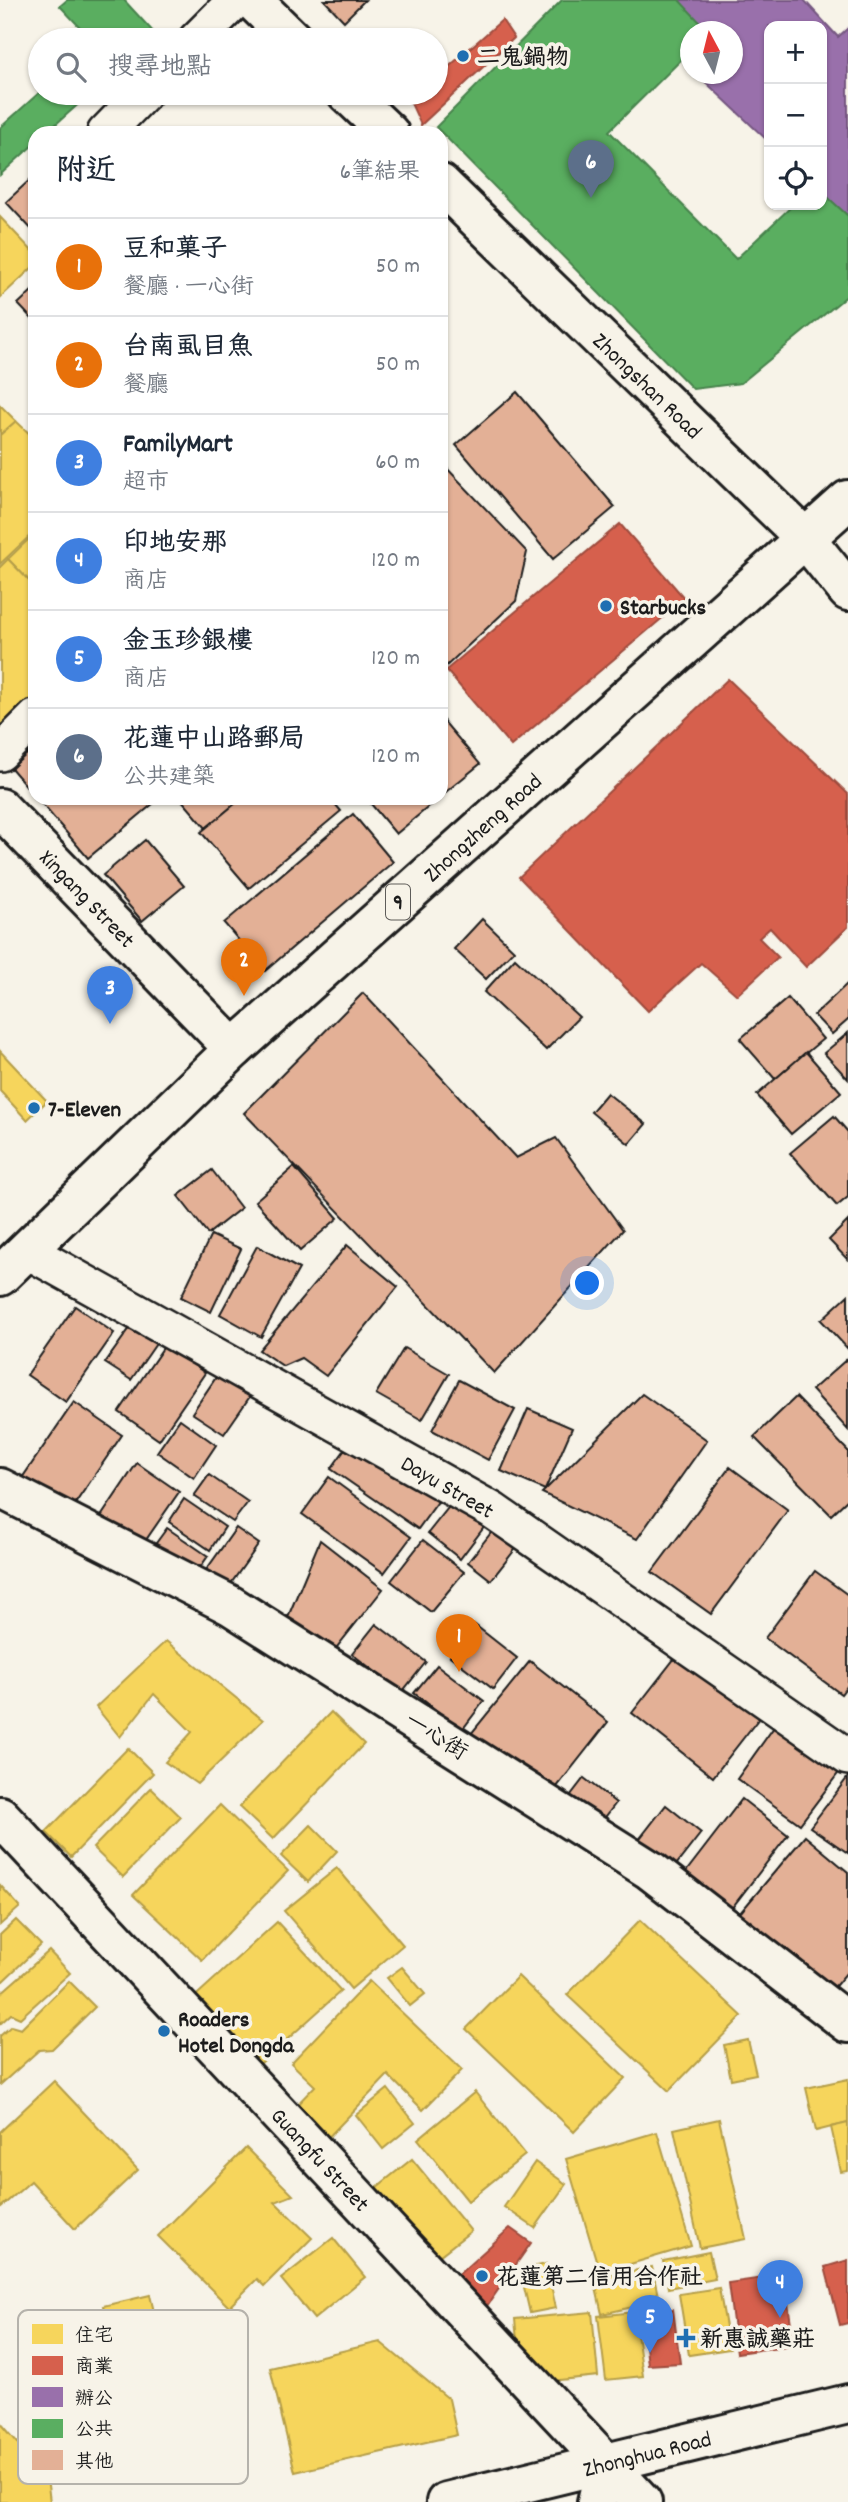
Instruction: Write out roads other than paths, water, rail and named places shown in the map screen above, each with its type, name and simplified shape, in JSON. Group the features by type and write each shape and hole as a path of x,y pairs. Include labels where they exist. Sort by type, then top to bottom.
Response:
{"street":[{"path":"252,0 281,28"},
{"path":"360,105 382,126"},
{"name":"Zhongshan Road","path":"448,191 806,539 848,591"},
{"name":"Zhongzheng Road","path":"13,1263 234,1049 848,500"},
{"name":"Xingang Street","path":"0,808 234,1049"},
{"name":"一心街","path":"0,1488 230,1605 300,1649 650,1870 848,2023"},
{"name":"Guangfu Street","path":"0,1816 642,2502"},
{"name":"Zhonghua Road","path":"446,2502 848,2404"},
{"path":"597,2502 606,2463"}],"lane":[{"path":"208,28 236,0"},
{"path":"112,126 133,105"},
{"path":"0,753 28,725"},
{"name":"Dayu Street","path":"13,1263 492,1510 848,1757"}],"place":[{"name":"二鬼鍋物","path":"463,56"},
{"name":"花蓮中山路郵局","path":"591,198"},
{"name":"Starbucks","path":"606,606"},
{"name":"台南虱目魚","path":"244,996"},
{"name":"FamilyMart","path":"110,1024"},
{"name":"7-Eleven","path":"34,1108"},
{"name":"豆和菓子","path":"459,1672"},
{"name":"Roaders Hotel Dongda","path":"164,2031"},
{"name":"花蓮第二信用合作社","path":"482,2276"},
{"name":"印地安那","path":"780,2318"},
{"name":"新惠誠藥莊","path":"686,2338"},
{"name":"金玉珍銀樓","path":"650,2353"}]}
